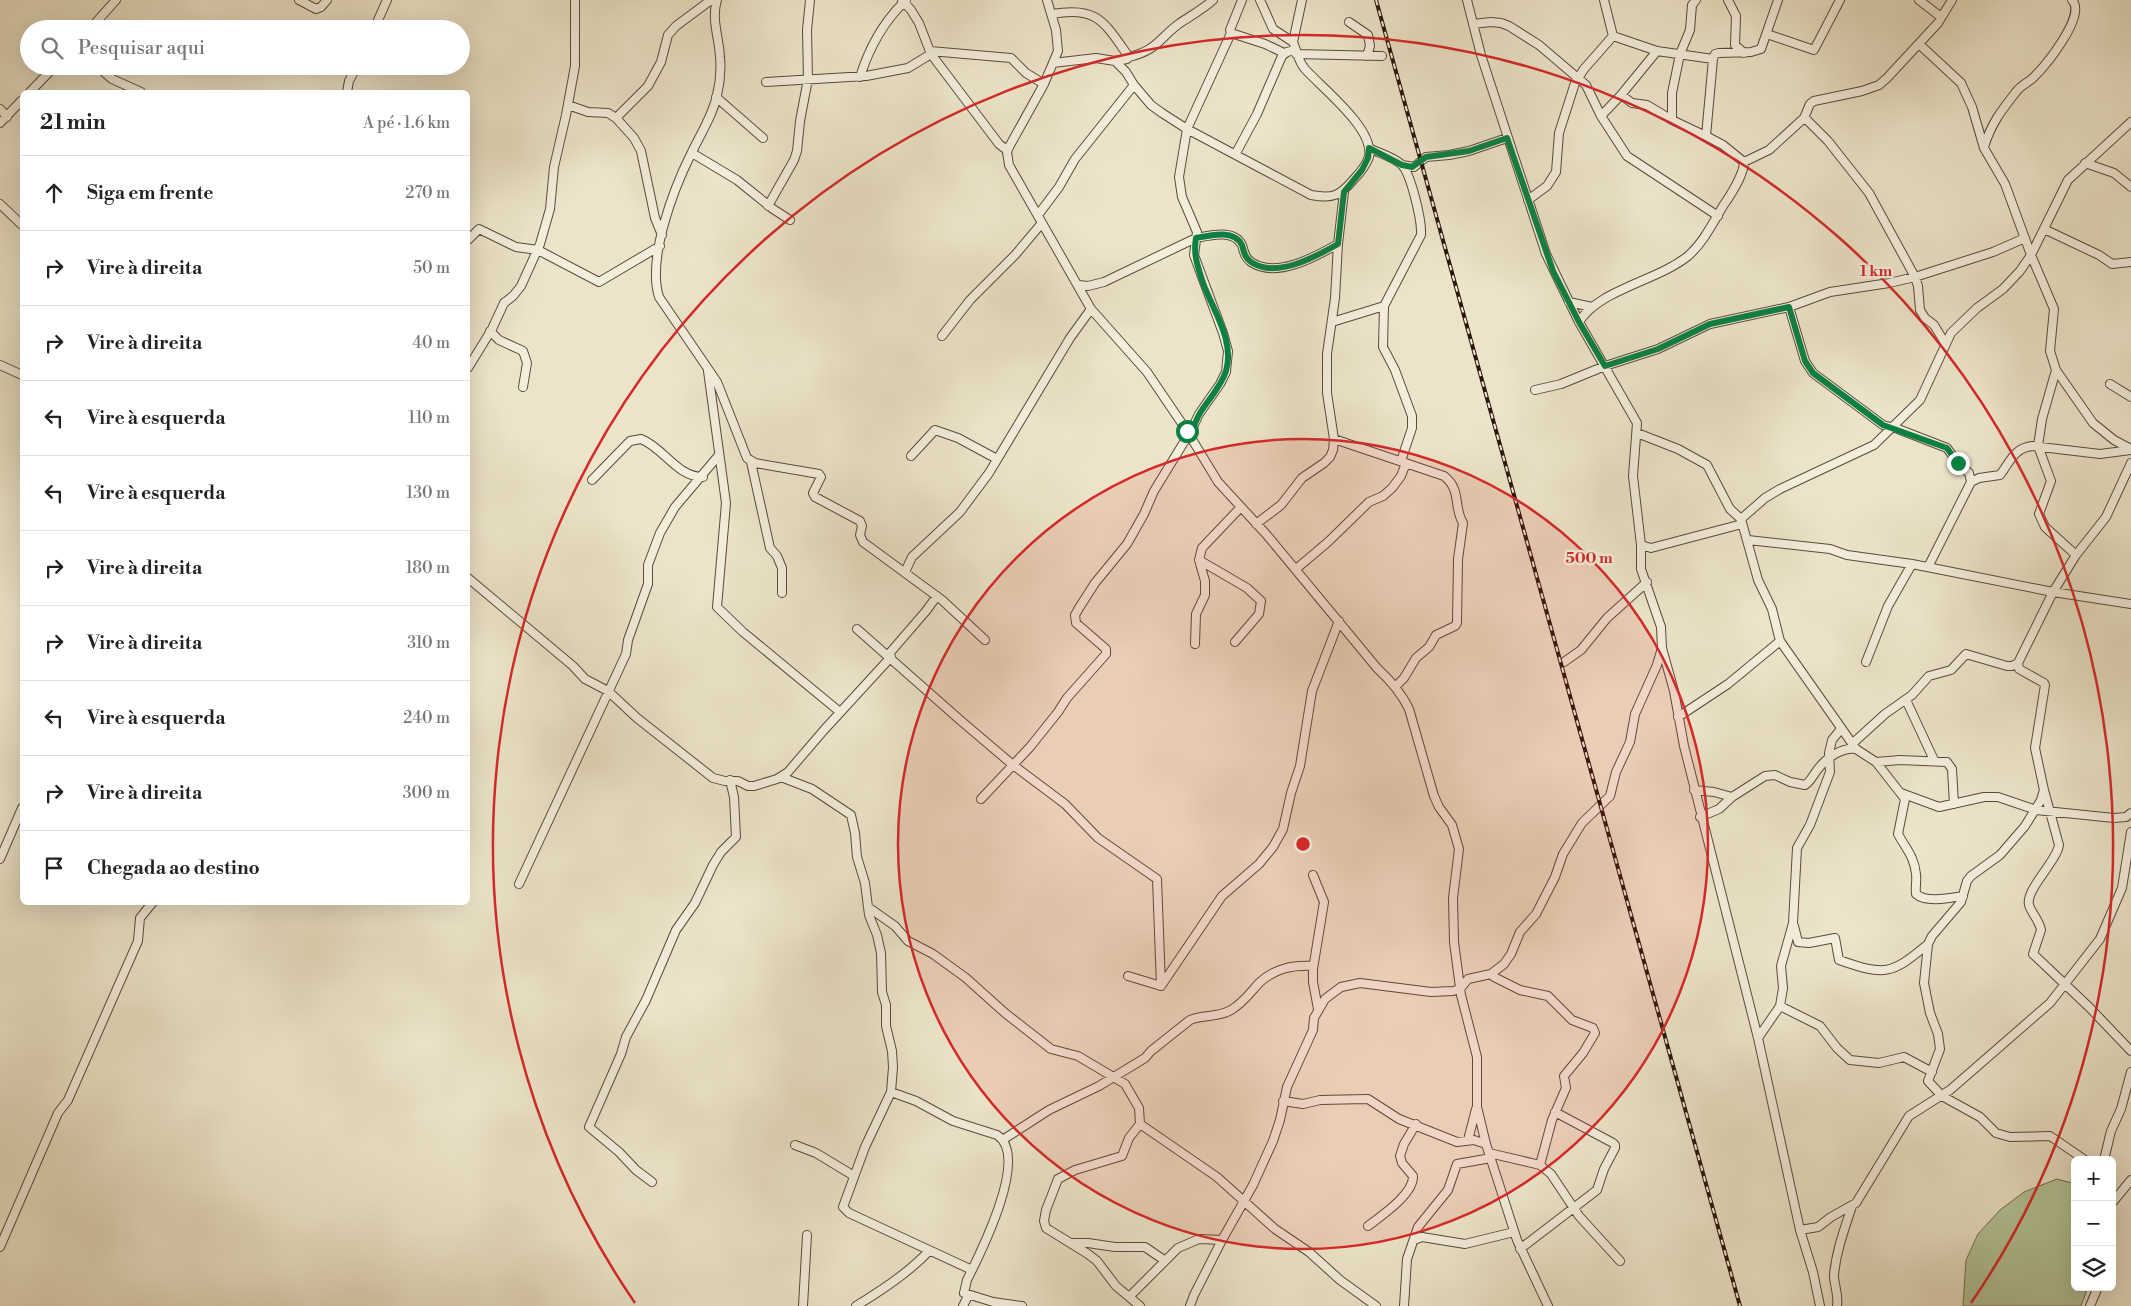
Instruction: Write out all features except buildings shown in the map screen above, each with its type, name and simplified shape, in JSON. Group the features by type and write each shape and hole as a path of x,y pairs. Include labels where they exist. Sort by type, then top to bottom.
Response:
{"street":[{"path":"98,20 116,0"},
{"path":"299,0 316,9 321,7 327,0"},
{"path":"378,20 387,0"},
{"path":"470,365 504,303 514,296 521,286 538,250 550,209 554,167 575,66 575,0"},
{"path":"768,206 794,160 808,79 807,30 810,0"},
{"path":"1047,0 1052,14 1058,51 1044,84 1009,147 1010,165 1092,309 1140,363 1189,434 1218,482 1296,569 1403,696 1409,709 1434,796 1439,807 1452,825 1457,837 1459,858 1453,898 1453,925 1460,989 1477,1057 1477,1107 1486,1144 1520,1249 1548,1306"},
{"path":"1053,63 1096,58 1114,61 1151,50 1176,26 1213,0"},
{"path":"981,799 1046,727 1082,679 1106,654 1106,649 1076,623 1076,615 1096,582 1127,544 1144,514 1154,491 1199,414 1220,384 1228,362 1228,350 1219,318 1194,256 1196,226 1182,197 1179,185 1180,167 1187,129 1231,33 1230,30 1242,0"},
{"path":"1260,0 1273,29 1293,42"},
{"path":"1256,524 1281,504 1302,478 1330,457 1334,439 1330,422 1327,354 1332,322 1344,192 1362,170 1368,158 1369,148 1359,126 1304,68 1296,52 1293,42 1302,0"},
{"path":"1467,0 1480,55 1546,254 1579,322 1637,422 1633,476 1642,545 1641,569 1661,627 1662,648 1700,817 1758,1038 1800,1230 1813,1272 1820,1306"},
{"path":"1604,0 1613,36"},
{"path":"1672,120 1672,93 1680,54 1690,30 1692,5 1696,0"},
{"path":"1728,0 1736,16 1735,45 1744,53"},
{"path":"1706,136 1713,58 1719,53 1744,53 1761,48 1778,0"},
{"path":"1767,34 1814,50 1840,0"},
{"path":"1919,0 1941,17"},
{"path":"1579,322 1592,307 1686,258 1718,216 1729,197 1744,162 1769,150 1804,118 1810,104 1814,101 1862,91 1879,84 1887,78 1903,58 1919,44 1952,0"},
{"path":"1984,148 1990,128 2018,89 2031,80 2042,68 2068,31 2076,16 2076,6 2072,0"},
{"path":"860,77 875,40 904,1 919,23 931,53 999,144 1004,148 1009,147"},
{"path":"616,118 652,80 661,62 668,35 676,26 714,2"},
{"path":"714,2 720,57 716,97 681,175 662,235 655,275 659,297 670,316 707,366 724,397 744,453 751,462 770,548 777,556 782,568 782,593"},
{"path":"1038,215 1059,187 1075,159 1132,82 1128,58 1108,28 1099,19 1078,11 1052,14"},
{"path":"1349,22 1368,35 1370,46 1367,56"},
{"path":"1473,24 1491,22 1509,26 1539,44 1586,85 1601,116 1626,156 1718,216"},
{"path":"1231,33 1265,44 1284,53 1382,56"},
{"path":"1613,36 1657,51 1713,58"},
{"path":"1528,200 1547,186 1556,172 1559,133 1573,88 1578,78 1613,36"},
{"path":"1919,44 1960,83 1976,117 1984,148 2005,184 2031,255 2054,309 2050,350 2056,370 2093,423 2114,440 2131,450"},
{"path":"1601,116 1657,51"},
{"path":"766,82 860,77 908,68 931,53 1012,58 1026,73 1044,84"},
{"path":"1236,153 1257,114 1284,53"},
{"path":"1114,61 1151,104 1187,129 1236,153 1311,195 1323,197 1344,192"},
{"path":"32,90 46,75"},
{"path":"107,75 137,90"},
{"path":"347,90 352,75"},
{"path":"1621,95 1632,103 1647,105 1672,120 1723,145 1744,162"},
{"path":"716,97 763,138"},
{"path":"0,123 20,102"},
{"path":"568,104 588,112 608,113 616,118 634,138 641,151 655,218 662,235"},
{"path":"0,109 7,117"},
{"path":"1976,117 1990,128"},
{"path":"1804,118 1828,141 1869,193 1915,277 1918,286 1920,310 1925,318 1934,325 1945,342"},
{"path":"1642,559 1651,548 1742,521 1765,498 1866,449 1892,429 1923,396 1945,342 1951,333 1968,316 1995,296 2012,280 2031,255 2065,185 2085,163 2131,122"},
{"path":"1369,148 1402,165 1414,167 1426,157 1469,151 1507,138"},
{"path":"692,153 737,180 768,206 790,220"},
{"path":"2085,163 2114,173 2131,187"},
{"path":"1296,569 1328,542 1368,502 1382,496 1392,488 1401,476 1412,428 1412,416 1396,370 1383,347 1384,306 1421,235 1422,226 1409,180 1402,165"},
{"path":"0,204 20,223"},
{"path":"942,336 970,300 1015,255 1042,223"},
{"path":"470,238 478,229 516,247 538,250 598,282 660,246"},
{"path":"2044,229 2099,255 2112,264 2131,262"},
{"path":"1079,285 1088,286 1104,282 1196,238 1222,234 1235,237 1239,240 1248,259 1252,263 1273,268 1286,267 1308,259 1338,244"},
{"path":"1535,390 1562,384 1605,366 1658,349 1710,324 1789,307 1830,292 1889,284 1915,277 1993,252 2025,238"},
{"path":"1569,302 1592,307"},
{"path":"1332,322 1384,306"},
{"path":"1789,307 1805,361 1813,373 1883,425 1947,448 1958,463 1969,473 1971,482"},
{"path":"905,572 912,557 960,512 997,459 1051,373 1070,338 1092,309"},
{"path":"490,331 499,340 523,351 527,363 523,387"},
{"path":"0,365 20,374"},
{"path":"707,366 726,503 717,607 727,618 840,712"},
{"path":"2056,370 2042,419 2038,446 2051,481 2039,509 2040,518 2050,532 2076,555"},
{"path":"2110,384 2131,397"},
{"path":"911,456 935,430 958,438 997,459"},
{"path":"1637,433 1673,447 1707,465 1730,509 1742,521 1758,580 1772,609 1780,641 1854,747 1876,762 1901,793 1905,802 1898,834 1909,850 1913,861 1917,879 1916,894 1920,897 1944,898 1963,896"},
{"path":"592,480 630,441 640,439 658,449 688,475 703,477"},
{"path":"1334,439 1444,476 1451,482 1456,493 1463,523 1458,559 1457,623 1455,626 1436,635 1429,647 1416,658 1404,678 1395,687"},
{"path":"1928,568 1971,482 1979,478 1997,476 2003,472 2016,452 2021,448 2038,446 2100,454 2131,450"},
{"path":"519,884 626,654 628,640 648,584 648,565 660,533 676,507 719,456"},
{"path":"751,462 819,474 821,477 813,493 815,498 860,521 862,526 860,535 862,542 937,596 985,640"},
{"path":"1700,817 1719,809 1732,797 1765,776 1772,775 1801,786 1805,785 1820,766 1843,750 1854,747 1885,714 1920,688 1929,676 1951,670 1966,654 2007,666 2018,663 2052,592 2076,555 2106,517 2131,463"},
{"path":"1196,644 1196,614 1205,595 1204,574 1199,560 1202,548 1240,508"},
{"path":"1748,540 1830,549 1847,555 1912,564 2052,592 2131,604"},
{"path":"1642,545 1651,548"},
{"path":"1199,560 1247,588 1261,601 1260,614 1235,642"},
{"path":"1866,662 1888,606 1912,564"},
{"path":"470,580 585,679 608,692 637,718 713,778 754,786 780,777 788,772 890,656 937,596"},
{"path":"1564,662 1580,650 1607,618 1647,582"},
{"path":"1161,986 1222,896 1259,864 1273,847 1283,830 1291,793 1300,766 1312,692 1339,621"},
{"path":"857,628 1013,765 1065,804 1098,838 1157,880 1161,986"},
{"path":"1678,717 1728,684 1780,641"},
{"path":"1190,1306 1222,1240 1244,1202 1273,1141 1280,1120 1287,1087 1313,1030 1314,1018 1325,999 1333,991 1341,987 1360,983 1431,992 1446,992 1460,989 1468,979 1491,974 1504,964 1511,954 1520,932 1536,914 1555,877 1563,854 1582,822 1610,796 1613,780 1630,742 1634,714 1658,665 1662,648"},
{"path":"2018,663 2019,668 2045,685 2035,748 2058,849 2029,900 2029,905 2041,930 2033,954 2131,1051"},
{"path":"1906,700 1934,760"},
{"path":"1841,729 1832,740 1830,772 1810,825 1797,848 1794,934 1798,942 1809,943 1835,938 1839,960 1886,971 1896,968 1928,944"},
{"path":"1876,762 1944,760 1951,766 1954,804"},
{"path":"780,777 812,790 850,815 855,833 857,857 865,883 868,907 882,953 882,992 886,1005 886,1026 892,1051 891,1092 854,1176 843,1207 844,1210 972,1270"},
{"path":"652,1182 636,1170 619,1152 593,1133 589,1127 621,1054 626,1037 646,1000 676,930 695,903 717,858 736,837 734,796 730,780"},
{"path":"1694,790 1714,792 1732,797"},
{"path":"2044,790 2042,800 2036,810 2008,847 1967,881 1963,896 1956,908 1932,936 1928,944 1924,983 1930,1013 1938,1034 1940,1049 1928,1081 1942,1096 1980,1117 2000,1134 2010,1137 2050,1136 2079,1156"},
{"path":"1901,793 1939,807 1984,796 1998,797 2036,810 2111,818 2129,818"},
{"path":"0,859 20,816"},
{"path":"1800,1230 1818,1227 1831,1217 1852,1206 1859,1199 1909,1116 1942,1096 2050,1003 2096,945 2118,900 2122,888 2131,832"},
{"path":"1313,875 1324,902 1313,966 1313,982 1318,1009"},
{"path":"0,1247 58,1113 68,1100 111,1005 139,937 140,918 151,905"},
{"path":"868,907 895,926 908,941 933,954 966,978 1004,1013 1051,1050 1078,1056 1125,1084 1140,1108 1140,1124 1129,1138 1122,1156 1075,1170 1062,1176 1055,1184 1046,1210 1044,1225 1097,1261 1116,1286 1140,1306"},
{"path":"1758,1038 1780,1006 1782,988 1781,966 1794,923"},
{"path":"1004,1139 1049,1110 1084,1095 1145,1058 1190,1020 1197,1017 1219,1015 1240,1004 1272,973 1296,965 1313,966"},
{"path":"1491,974 1520,990 1548,996 1572,1020 1594,1031 1594,1038 1564,1076 1566,1088 1555,1112 1540,1165"},
{"path":"1128,976 1161,986"},
{"path":"1780,1006 1820,1026 1837,1048 1850,1060 1879,1063 1904,1057 1932,1072"},
{"path":"2105,1156 2111,1131 2121,1109 2131,1072"},
{"path":"891,1092 916,1101 953,1122 997,1135 1004,1139 1008,1159 1001,1205 972,1270 964,1293 968,1296 1022,1306"},
{"path":"1283,1100 1302,1104 1320,1100 1368,1099 1394,1116 1457,1142 1468,1140 1486,1144"},
{"path":"1468,1140 1477,1107"},
{"path":"1520,1249 1597,1190 1602,1174 1616,1145 1555,1112"},
{"path":"1140,1124 1218,1177 1244,1202 1286,1237 1309,1252 1340,1280 1376,1306"},
{"path":"1368,1226 1402,1197 1412,1185 1413,1176 1402,1163 1401,1152 1416,1124"},
{"path":"795,1145 816,1153 854,1176"},
{"path":"1404,1306 1407,1259 1420,1224 1449,1189 1457,1164 1490,1155 1540,1165 1555,1178 1573,1207 1620,1261"},
{"path":"2114,1201 2131,1180"},
{"path":"1837,1306 1838,1301 1834,1277 1836,1258 1852,1206"},
{"path":"1414,1240 1422,1237 1465,1244 1514,1232"},
{"path":"803,1306 807,1235"},
{"path":"1129,1297 1178,1248 1192,1241 1222,1240"},
{"path":"1072,1243 1115,1247 1144,1247 1164,1260"},
{"path":"856,1306 918,1263 929,1251"},
{"path":"2090,1306 2096,1291"},
{"path":"963,1306 968,1296"}],"green space":[{"path":"2057,1179 2071,1183 2071,1291 2087,1291 2081,1306 1963,1306 1966,1260 1978,1234 2000,1210 2024,1192"}],"railway":[{"path":"1376,0 1740,1306"}],"route":[{"path":"1187,431 1189,434 1199,414 1220,384 1226,372 1228,362 1228,350 1219,318 1194,256 1196,238 1222,234 1235,237 1239,240 1245,255 1252,263 1273,268 1286,267 1308,259 1338,244 1344,192 1362,170 1368,158 1369,148 1402,165 1414,167 1429,156 1436,157 1469,151 1507,138 1553,271 1579,322 1605,366 1658,349 1710,324 1789,307 1805,361 1813,373 1883,425 1947,448 1958,463"}]}
